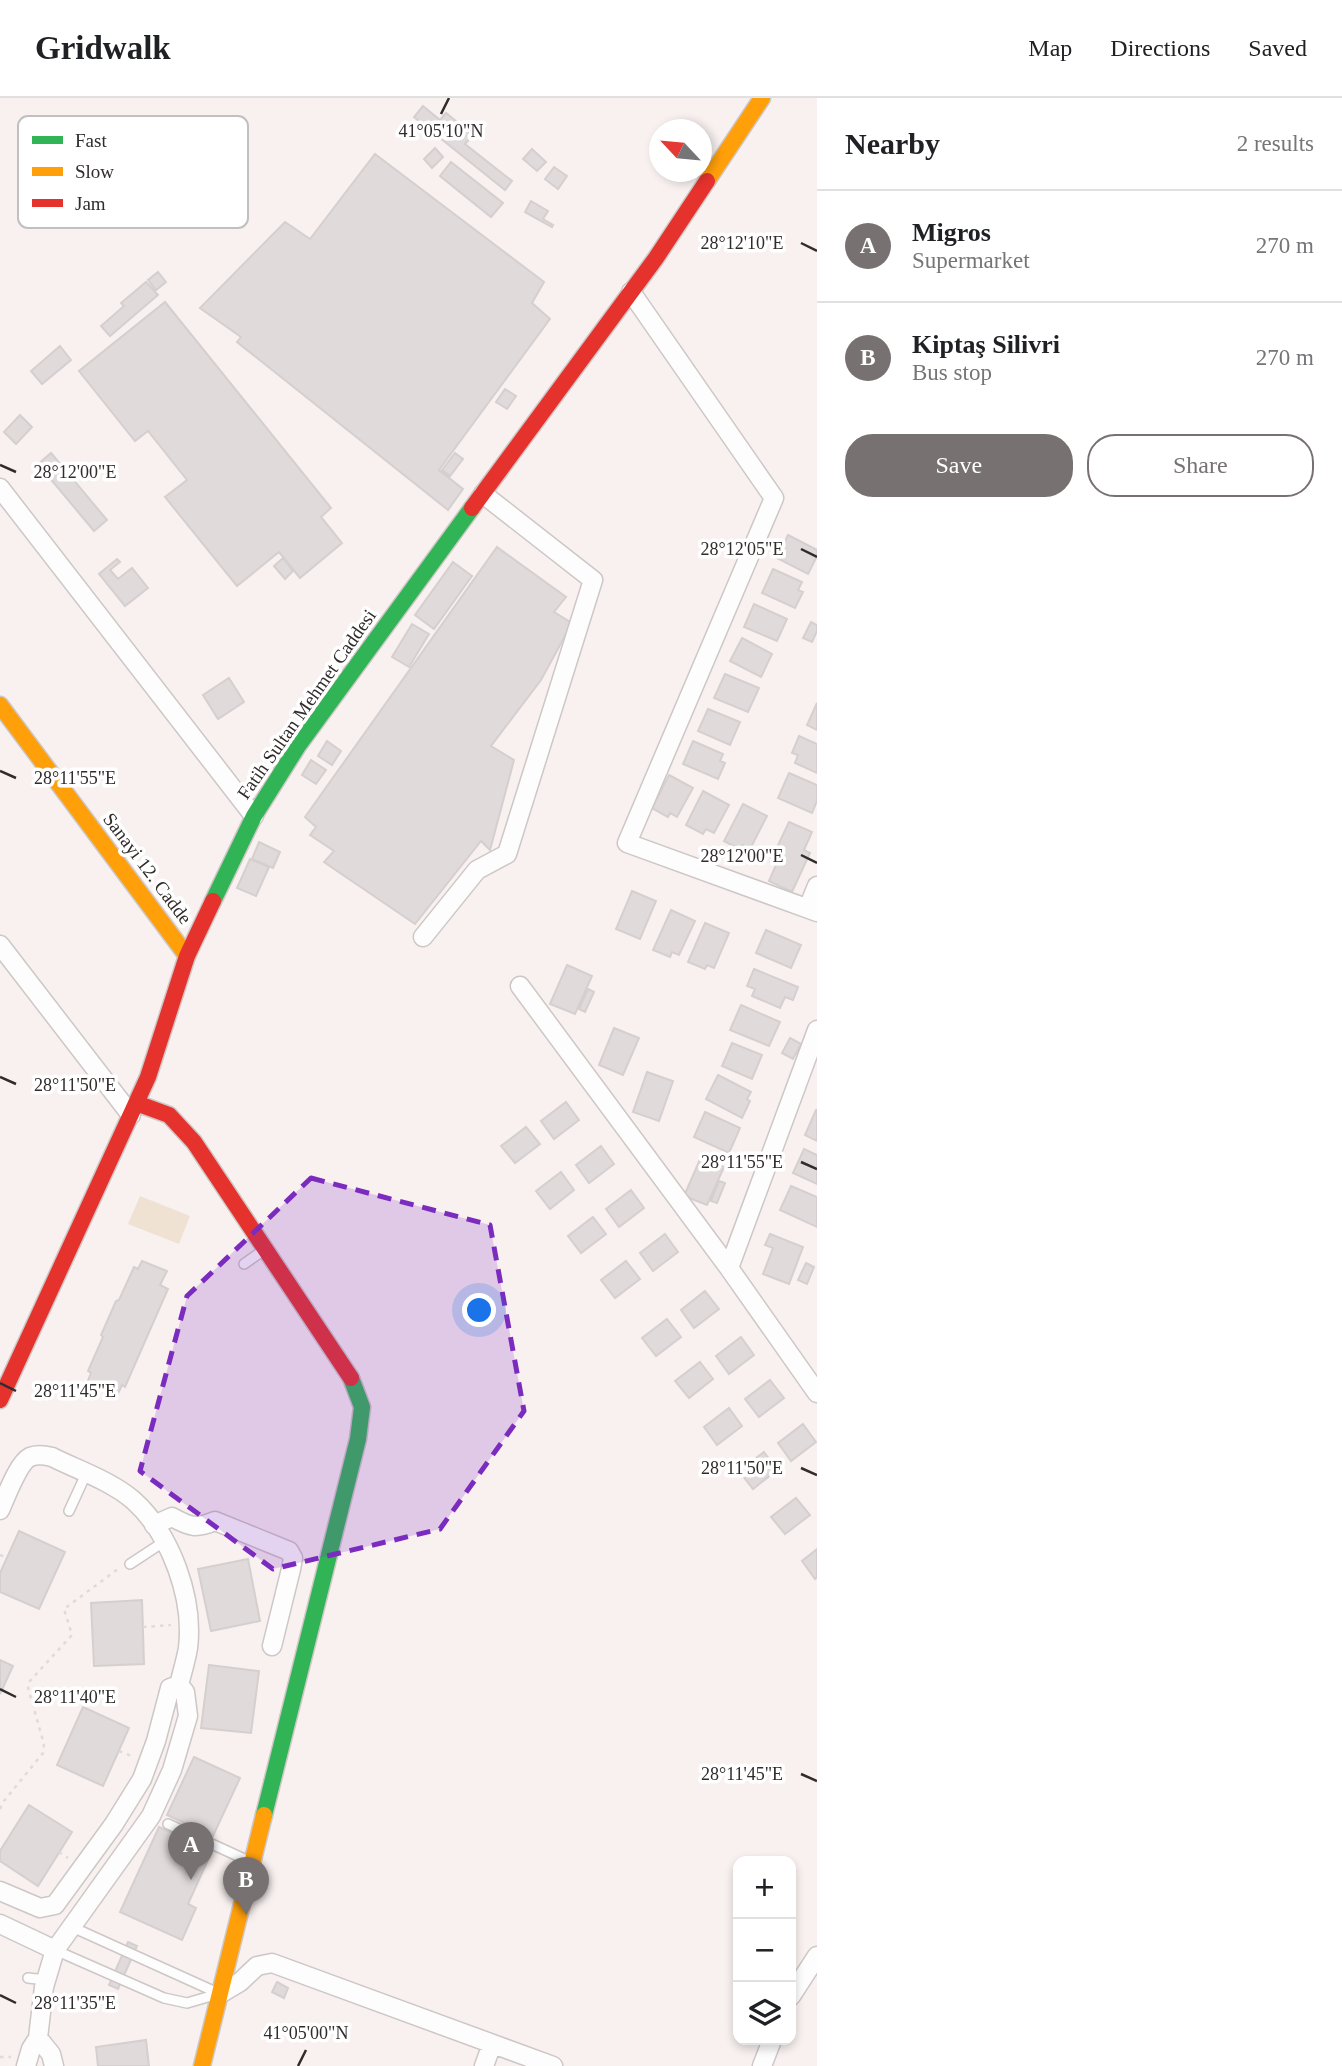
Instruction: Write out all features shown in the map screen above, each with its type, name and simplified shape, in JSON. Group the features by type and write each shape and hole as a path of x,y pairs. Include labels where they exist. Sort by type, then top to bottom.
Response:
{"main road":[{"name":"Fatih Sultan Mehmet Caddesi","path":"0,1399 148,1077 187,956 254,816 298,746 656,258 762,98"},
{"name":"Sanayi 12. Cadde","path":"0,705 187,956"},
{"path":"133,1109 169,1115 194,1142 349,1374 362,1407 358,1439 202,2066"}],"street":[{"path":"631,292 774,498 627,843 812,910 817,886"},
{"path":"0,488 254,816"},
{"path":"423,937 477,870 507,854 593,580 483,494"},
{"path":"0,945 133,1109"},
{"path":"520,986 729,1268 817,1393"},
{"path":"729,1268 817,1030"},
{"path":"0,1510 22,1463 29,1457 40,1455 52,1457 119,1490 132,1500 165,1541 174,1560 187,1603 188,1624 188,1647 180,1685 185,1692 188,1716 172,1770 151,1816 55,1950 46,1980 38,2038 31,2049 26,2066"},
{"path":"154,1525 172,1517 196,1527 215,1521 289,1551 293,1558 272,1646"},
{"path":"0,1891 40,1908 55,1905 114,1824 142,1780 170,1688 180,1685"},
{"path":"0,1924 55,1950"},
{"path":"796,1988 817,1956"},
{"path":"220,1994 240,1982 257,1966 272,1963 553,2066"},
{"path":"38,2038 51,2054 54,2066"},
{"path":"484,2066 492,2044"},
{"path":"762,2066 770,2045"}],"lane":[{"path":"244,1264 266,1249"},
{"path":"69,1511 86,1474"},
{"path":"130,1564 165,1541"},
{"path":"168,1825 252,1863"},
{"path":"72,1927 220,1994"},
{"path":"55,1950 164,1998 187,2003 220,1994"},
{"path":"28,1978 46,1980"}],"path":[{"path":"0,1555 7,1558"},
{"path":"0,1809 43,1753 44,1744 28,1688 29,1682 72,1635 64,1609 112,1571 130,1564"},
{"path":"143,1628 188,1624"}],"highlighted area":[{"path":"311,1178 490,1225 524,1411 440,1529 273,1569 140,1471 187,1296"}],"shaded area":[{"path":"140,1196 190,1216 179,1244 128,1224"}],"building":[{"path":"423,106 440,120 446,113 473,135 465,144 512,181 505,190 414,117"},
{"path":"435,148 443,157 432,168 424,159"},
{"path":"532,149 546,162 537,171 523,159"},
{"path":"375,154 544,282 532,303 550,319 439,470 463,489 448,510 237,342 241,337 200,308 285,222 310,239"},
{"path":"451,162 503,203 491,217 440,176"},
{"path":"554,167 567,176 558,189 545,179"},
{"path":"531,201 548,211 543,219 553,225 552,227 525,212"},
{"path":"158,272 166,282 156,290 148,280"},
{"path":"146,282 158,295 110,336 101,326 124,306 121,303"},
{"path":"165,302 331,508 321,517 342,543 300,578 279,552 237,586 165,497 187,480 148,431 135,441 79,371"},
{"path":"60,346 71,360 42,384 31,371"},
{"path":"505,389 516,396 507,409 496,402"},
{"path":"20,415 32,427 16,444 4,432"},
{"path":"51,453 107,520 94,531 38,464"},
{"path":"455,453 463,459 450,476 442,470"},
{"path":"788,535 817,550 817,556 808,574 777,558"},
{"path":"497,547 566,597 554,612 572,623 541,680 491,746 514,760 490,850 481,841 415,924 324,862 334,851 310,835 316,827 305,817"},
{"path":"283,558 293,571 285,579 274,566"},
{"path":"117,559 120,562 110,570 118,579 132,568 148,588 125,606 99,574"},
{"path":"453,562 472,576 434,629 415,615"},
{"path":"773,569 802,582 798,590 803,592 795,608 762,593"},
{"path":"754,604 787,619 777,641 744,627"},
{"path":"811,622 817,625 812,642 803,638"},
{"path":"412,624 429,634 409,667 392,657"},
{"path":"742,638 772,654 761,677 730,661"},
{"path":"725,674 759,688 748,712 714,698"},
{"path":"229,678 244,702 218,719 203,695"},
{"path":"817,703 817,730 807,725"},
{"path":"708,709 740,722 730,745 698,731"},
{"path":"799,736 817,744 817,773 795,763 798,755 792,753"},
{"path":"327,741 341,751 332,765 318,756"},
{"path":"693,741 723,754 720,761 725,763 718,779 683,764"},
{"path":"311,760 326,770 316,784 302,775"},
{"path":"789,773 817,785 817,801 812,813 778,798"},
{"path":"669,775 693,788 677,817 670,813 668,817 652,808"},
{"path":"703,791 729,805 714,833 706,829 703,834 686,825"},
{"path":"743,804 767,816 750,849 743,845 741,850 724,841"},
{"path":"789,822 812,832 804,850 810,853 792,892 769,881 776,865 770,862"},
{"path":"259,842 280,852 273,868 252,859"},
{"path":"250,859 269,867 256,896 237,888"},
{"path":"632,891 656,901 640,939 616,929"},
{"path":"671,910 695,921 679,955 672,952 670,957 653,950"},
{"path":"705,923 729,933 714,968 707,965 705,969 688,962"},
{"path":"766,930 801,945 791,968 756,953"},
{"path":"567,965 592,976 575,1014 550,1004"},
{"path":"754,969 798,987 793,1000 785,997 780,1008 752,996 755,989 747,986"},
{"path":"588,989 594,992 585,1012 579,1009"},
{"path":"741,1005 780,1022 769,1046 730,1030"},
{"path":"614,1028 639,1038 623,1075 599,1065"},
{"path":"790,1038 801,1044 793,1059 782,1053"},
{"path":"732,1043 762,1055 752,1079 722,1066"},
{"path":"647,1072 673,1081 659,1121 633,1112"},
{"path":"718,1075 751,1092 742,1118 706,1099"},
{"path":"566,1102 579,1120 554,1139 541,1121"},
{"path":"817,1110 817,1141 805,1135"},
{"path":"705,1112 740,1128 729,1153 694,1137"},
{"path":"526,1127 540,1144 515,1163 501,1146"},
{"path":"601,1146 614,1164 589,1183 576,1165"},
{"path":"804,1149 817,1155 817,1184 793,1173"},
{"path":"701,1157 724,1167 707,1205 684,1196"},
{"path":"561,1172 574,1190 550,1209 536,1191"},
{"path":"719,1181 725,1183 717,1203 711,1201"},
{"path":"791,1186 817,1197 817,1227 780,1210"},
{"path":"631,1190 644,1208 619,1227 606,1209"},
{"path":"593,1217 606,1234 581,1253 568,1236"},
{"path":"665,1234 678,1252 653,1271 640,1253"},
{"path":"770,1234 803,1247 789,1284 763,1274 773,1248 765,1245"},
{"path":"142,1261 167,1271 160,1285 168,1289 125,1387 122,1385 117,1396 87,1383 91,1373 88,1371 116,1301 119,1300 134,1267 138,1269"},
{"path":"626,1261 640,1279 615,1298 601,1280"},
{"path":"806,1263 814,1267 807,1284 798,1280"},
{"path":"705,1291 719,1309 694,1328 681,1310"},
{"path":"667,1319 681,1337 656,1356 642,1338"},
{"path":"741,1337 754,1355 729,1374 716,1356"},
{"path":"700,1362 713,1379 689,1398 675,1381"},
{"path":"770,1380 784,1398 759,1417 745,1399"},
{"path":"729,1408 742,1426 717,1445 704,1427"},
{"path":"803,1424 816,1442 791,1461 778,1443"},
{"path":"764,1452 777,1470 753,1489 739,1471"},
{"path":"796,1498 810,1515 785,1534 771,1517"},
{"path":"19,1531 65,1552 39,1609 0,1592 0,1573"},
{"path":"817,1549 817,1577 815,1579 802,1561"},
{"path":"248,1559 260,1621 211,1631 198,1569"},
{"path":"142,1600 144,1664 94,1666 91,1603"},
{"path":"0,1660 13,1666 0,1694"},
{"path":"209,1665 259,1671 251,1733 201,1728"},
{"path":"83,1707 129,1728 103,1786 57,1765"},
{"path":"194,1757 240,1778 213,1836 167,1815"},
{"path":"29,1805 72,1832 38,1886 0,1861 0,1851"},
{"path":"159,1827 212,1851 188,1904 196,1908 182,1940 120,1912"},
{"path":"128,1942 137,1946 118,1989 109,1985"},
{"path":"277,1982 288,1988 284,1998 272,1992"},
{"path":"146,2040 149,2066 98,2066 96,2047"}],"traffic: fast":[{"path":"213,901 254,816 298,746 472,508"},
{"path":"264,1815 358,1439 362,1407 351,1378"}],"traffic: slow":[{"path":"712,173 762,98"},
{"path":"0,705 187,956"},
{"path":"202,2066 264,1815"}],"traffic: jam":[{"path":"472,508 656,258 706,182"},
{"path":"0,1400 148,1077 187,956 213,901"},
{"path":"136,1103 169,1115 194,1142 351,1378"}],"place":[{"name":"Migros","path":"191,1880"},
{"name":"Kiptaş Silivri","path":"246,1915"}]}
